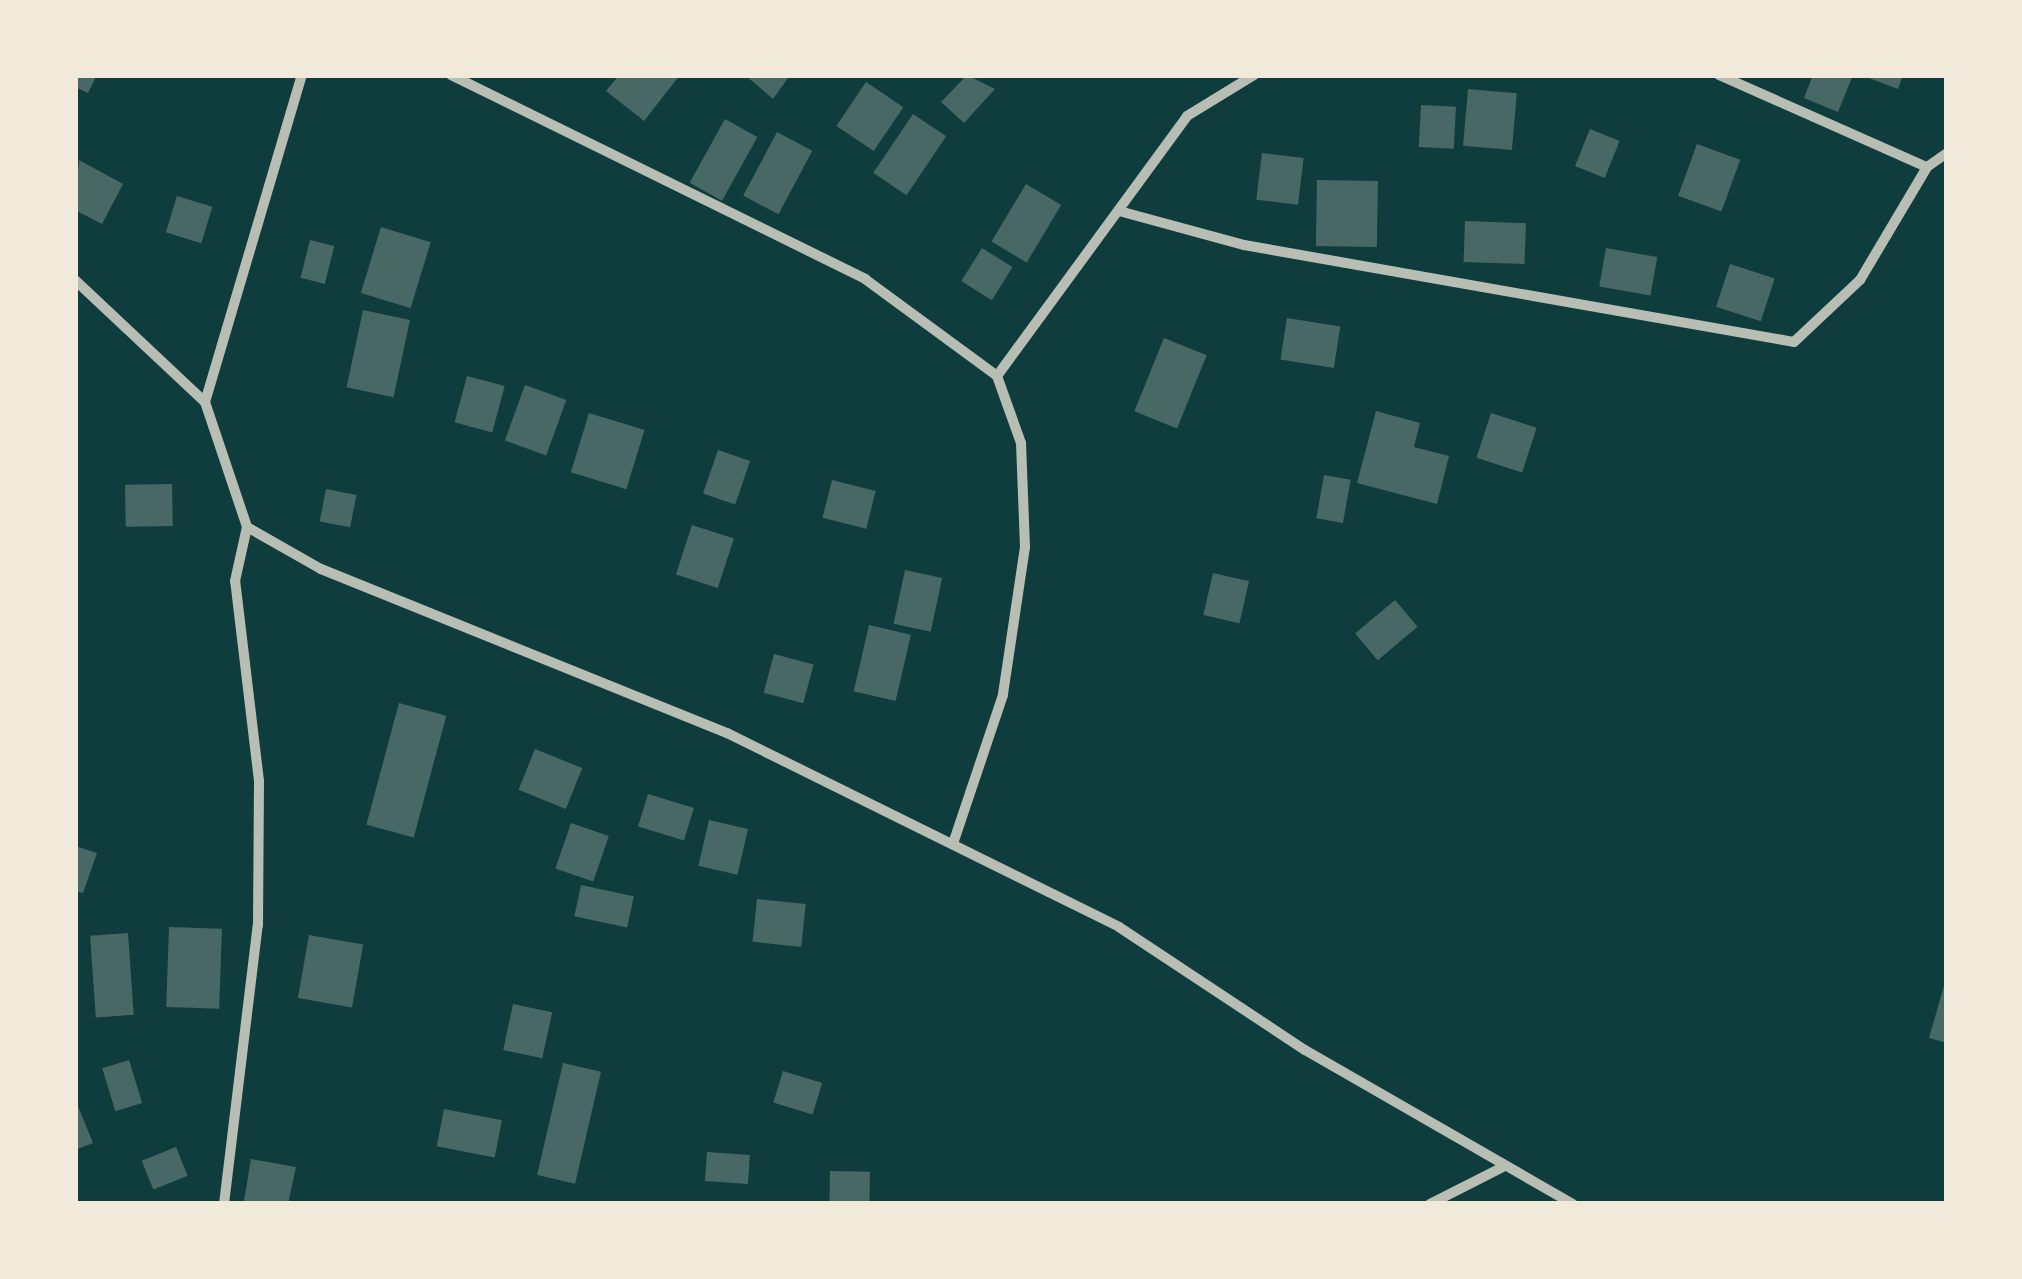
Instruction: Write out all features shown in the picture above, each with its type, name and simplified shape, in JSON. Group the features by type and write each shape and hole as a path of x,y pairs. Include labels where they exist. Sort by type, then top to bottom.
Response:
{"street":[{"path":"205,402 302,75"},
{"path":"997,376 1187,116 1254,75"},
{"path":"1718,75 1927,167"},
{"path":"453,76 865,280 997,376 1021,442 1025,547 1003,695 954,844"},
{"path":"1119,211 1244,245 1794,342 1860,280 1927,167 1947,153"},
{"path":"75,280 205,402 247,527 235,581 259,781 258,925 224,1204"},
{"path":"247,527 322,568 727,733 1118,927 1504,1168 1573,1204"},
{"path":"1430,1204 1504,1168"}],"building":[{"path":"75,75 97,75 88,93 75,87"},
{"path":"619,75 680,75 644,121 606,91"},
{"path":"745,75 790,75 773,99"},
{"path":"967,75 995,89 964,123 941,102"},
{"path":"1813,75 1853,75 1838,112 1804,98"},
{"path":"1861,75 1903,75 1898,89"},
{"path":"866,82 903,107 874,151 836,126"},
{"path":"1468,89 1517,93 1512,150 1463,146"},
{"path":"1421,105 1456,107 1454,149 1419,147"},
{"path":"913,114 946,136 906,195 873,173"},
{"path":"725,119 757,137 722,201 690,183"},
{"path":"1590,129 1620,141 1605,178 1575,166"},
{"path":"777,132 812,151 779,214 743,196"},
{"path":"1697,144 1740,160 1721,211 1678,196"},
{"path":"1262,153 1304,158 1298,205 1256,200"},
{"path":"79,160 123,184 102,224 75,210"},
{"path":"1317,180 1378,181 1377,247 1316,246"},
{"path":"1026,184 1061,205 1027,263 991,241"},
{"path":"177,196 212,207 201,243 166,232"},
{"path":"1465,221 1526,223 1525,264 1464,262"},
{"path":"381,227 431,242 411,308 361,293"},
{"path":"310,240 334,246 325,284 301,278"},
{"path":"982,248 1013,267 992,300 961,281"},
{"path":"1606,248 1657,257 1650,295 1599,286"},
{"path":"1730,264 1775,279 1761,321 1716,307"},
{"path":"363,310 410,320 394,397 347,387"},
{"path":"1287,318 1340,326 1334,368 1280,359"},
{"path":"1164,338 1207,355 1177,428 1134,411"},
{"path":"467,376 505,386 492,432 455,422"},
{"path":"525,385 566,400 546,455 505,440"},
{"path":"1376,411 1420,423 1414,447 1449,456 1437,504 1357,483"},
{"path":"589,413 644,430 626,489 571,472"},
{"path":"1491,413 1537,428 1522,473 1476,458"},
{"path":"718,450 750,461 735,505 703,493"},
{"path":"1324,475 1351,480 1343,523 1316,518"},
{"path":"832,480 876,491 866,529 823,518"},
{"path":"172,484 173,526 126,527 125,485"},
{"path":"326,489 356,495 350,527 320,521"},
{"path":"692,525 734,539 718,588 676,574"},
{"path":"905,570 942,578 931,632 894,624"},
{"path":"1213,573 1249,581 1239,623 1203,615"},
{"path":"1395,600 1417,627 1378,660 1355,633"},
{"path":"869,625 911,635 896,701 854,691"},
{"path":"774,654 814,665 803,703 764,693"},
{"path":"399,703 446,716 414,837 366,825"},
{"path":"535,749 582,768 566,809 519,790"},
{"path":"648,794 694,808 684,841 638,827"},
{"path":"709,820 748,829 737,875 698,866"},
{"path":"571,823 609,836 593,881 555,868"},
{"path":"75,846 97,853 83,893 75,891"},
{"path":"581,885 634,896 627,928 574,916"},
{"path":"757,899 806,904 801,947 753,942"},
{"path":"169,927 222,929 219,1009 166,1007"},
{"path":"128,933 134,1015 96,1017 90,936"},
{"path":"309,935 363,945 352,1008 298,998"},
{"path":"1947,980 1947,1043 1929,1038"},
{"path":"513,1004 552,1012 542,1058 503,1050"},
{"path":"129,1060 142,1103 115,1111 102,1068"},
{"path":"563,1063 601,1072 575,1184 537,1175"},
{"path":"783,1071 822,1083 813,1115 773,1103"},
{"path":"75,1099 93,1143 75,1150"},
{"path":"444,1109 502,1120 495,1158 437,1146"},
{"path":"176,1147 188,1176 153,1190 142,1161"},
{"path":"707,1152 750,1155 748,1184 705,1181"},
{"path":"251,1159 296,1167 288,1204 244,1201"},
{"path":"830,1171 870,1172 869,1204 829,1204"}]}
